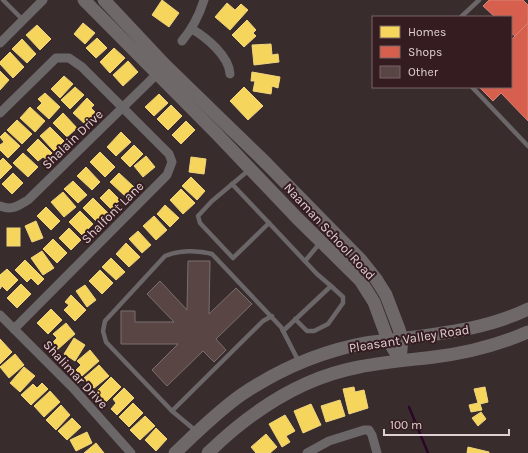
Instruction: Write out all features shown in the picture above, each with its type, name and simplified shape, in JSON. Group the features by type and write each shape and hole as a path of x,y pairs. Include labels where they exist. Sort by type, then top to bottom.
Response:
{"main road":[{"name":"Naaman School Road","path":"84,0 266,163 361,260 386,295 402,339 400,360"},
{"name":"Naaman School Road","path":"104,0 161,69 250,169 360,280 374,302 388,340 400,360"},
{"name":"Pleasant Valley Road","path":"175,453 241,395 279,373 300,364 328,353 366,343 477,328 528,309"},
{"name":"Pleasant Valley Road","path":"208,453 228,434 272,401 291,390 320,378 347,369 400,360 435,357 463,352 499,343 528,332"}],"street":[{"path":"0,44 43,0"},
{"path":"182,41 192,29 201,11 204,0"},
{"path":"192,29 204,37 225,58 230,68 230,74"},
{"path":"0,113 56,58 69,58 82,67 123,107"},
{"name":"Shalain Drive","path":"0,206 5,208 14,208 28,200 161,69"},
{"name":"Shalfont Lane","path":"14,329 167,175 172,162 169,154 123,107"},
{"name":"Shalimar Drive","path":"0,314 73,388 131,453"},
{"path":"306,453 344,435 364,430 369,430 372,435 377,453"}],"lane":[{"path":"3,0 23,20"},
{"path":"462,16 479,0"},
{"path":"473,88 528,146"},
{"path":"250,169 212,201 198,216 200,223 233,258 269,223"},
{"path":"232,184 317,274 343,297 343,304 328,324 314,332 307,331 295,319"},
{"path":"305,261 322,242"},
{"path":"198,432 172,411 106,342 103,331 105,321 166,256 173,253 204,252 212,254 272,316 283,331 300,364"},
{"path":"283,331 331,286"},
{"path":"172,411 263,321 272,316"}],"building: Homes":[{"path":"162,0 179,13 169,27 152,15"},
{"path":"227,3 235,10 241,4 248,10 230,30 215,17"},
{"path":"247,20 256,30 253,33 256,36 244,47 232,35"},
{"path":"83,23 95,33 85,44 74,34"},
{"path":"37,25 51,39 40,50 26,35"},
{"path":"97,38 107,48 96,58 86,48"},
{"path":"22,39 36,54 27,63 12,49"},
{"path":"271,44 272,55 278,54 279,62 254,65 252,45"},
{"path":"114,48 125,58 110,73 100,62"},
{"path":"10,52 24,67 13,78 0,64 0,62"},
{"path":"128,61 138,72 123,86 113,75"},
{"path":"0,71 9,80 0,90"},
{"path":"252,72 280,77 278,88 272,86 271,94 253,91 255,81 251,81"},
{"path":"64,76 73,84 60,98 51,89"},
{"path":"75,87 84,95 70,109 61,100"},
{"path":"244,87 263,106 248,120 230,101"},
{"path":"45,93 60,107 49,119 37,108 42,103 38,99"},
{"path":"159,94 168,103 154,116 145,107"},
{"path":"87,98 94,105 91,108 97,114 86,125 73,113"},
{"path":"171,105 182,116 168,130 157,119"},
{"path":"30,107 45,121 35,132 20,118"},
{"path":"63,113 77,128 67,137 53,123"},
{"path":"17,120 32,134 22,144 7,130"},
{"path":"186,121 195,130 181,144 172,135"},
{"path":"50,127 64,141 54,151 40,136"},
{"path":"5,132 20,146 8,158 0,150 0,145 4,142 0,137"},
{"path":"121,132 131,142 116,156 107,147"},
{"path":"38,139 52,153 46,159 43,157 38,161 27,150"},
{"path":"134,145 143,154 130,167 121,158"},
{"path":"100,152 115,167 105,177 90,162"},
{"path":"23,153 38,167 28,177 13,163"},
{"path":"146,156 155,167 143,177 134,166"},
{"path":"191,157 206,159 204,174 189,172"},
{"path":"3,158 12,167 0,179 0,161"},
{"path":"86,167 100,182 92,190 77,176"},
{"path":"13,173 23,183 12,194 2,184"},
{"path":"119,173 134,187 125,196 110,182"},
{"path":"191,177 205,191 197,200 182,186"},
{"path":"73,181 87,195 78,203 64,189"},
{"path":"109,189 120,200 111,209 100,198"},
{"path":"181,189 195,203 183,214 170,200"},
{"path":"63,192 76,207 64,217 51,202"},
{"path":"93,198 108,213 98,223 83,208"},
{"path":"165,205 179,218 170,227 157,214"},
{"path":"46,207 60,221 51,230 37,216"},
{"path":"80,211 93,224 82,235 69,222"},
{"path":"154,216 167,230 156,240 143,226"},
{"path":"36,221 43,238 32,242 25,226"},
{"path":"7,228 20,228 20,246 7,246"},
{"path":"69,228 81,240 71,250 59,238"},
{"path":"138,231 151,245 142,253 129,239"},
{"path":"53,239 67,253 57,263 43,249"},
{"path":"126,243 140,257 129,267 116,254"},
{"path":"42,251 54,268 43,275 31,258"},
{"path":"111,258 125,272 116,280 102,267"},
{"path":"25,260 44,279 38,285 31,278 27,282 15,270"},
{"path":"7,269 18,280 7,291 2,286 0,289 0,275"},
{"path":"100,270 113,283 102,294 89,281"},
{"path":"21,284 31,294 17,308 7,298"},
{"path":"85,285 96,300 87,307 76,291"},
{"path":"71,295 86,310 75,321 64,310 69,305 65,302"},
{"path":"51,309 62,320 48,334 37,323"},
{"path":"66,323 75,334 57,350 52,343 57,338 53,334"},
{"path":"74,338 85,345 75,361 64,354"},
{"path":"0,339 12,352 0,364"},
{"path":"90,350 99,361 82,376 76,370 81,365 77,361"},
{"path":"15,354 24,365 9,378 0,367"},
{"path":"99,365 109,376 93,389 84,378"},
{"path":"24,367 35,376 20,392 10,383"},
{"path":"111,377 121,387 106,402 96,392"},
{"path":"42,383 48,389 31,405 21,395 33,384 37,388"},
{"path":"354,387 355,392 364,390 368,408 349,414 343,389"},
{"path":"485,387 488,402 480,404 482,410 471,412 469,405 478,403 474,389"},
{"path":"124,388 134,398 117,415 111,409 116,403 113,399"},
{"path":"50,391 60,402 44,417 34,406"},
{"path":"340,400 345,416 326,422 321,406"},
{"path":"133,403 143,413 129,427 119,417"},
{"path":"311,404 321,425 303,433 294,411"},
{"path":"61,405 70,415 56,430 46,420"},
{"path":"481,412 486,419 478,426 472,418"},
{"path":"285,415 295,431 286,436 290,442 282,447 269,424"},
{"path":"145,416 155,426 140,440 130,430"},
{"path":"72,418 81,427 67,440 58,431"},
{"path":"156,428 167,439 156,451 145,440"},
{"path":"87,432 92,443 76,451 70,440"},
{"path":"266,434 277,447 270,453 256,453 251,447"},
{"path":"96,443 104,453 84,453"},
{"path":"468,447 489,452 489,453 467,453"}],"building: Shops":[{"path":"489,0 523,0 528,5 528,23 515,36 512,34 512,16 494,16 483,6"},
{"path":"528,23 528,121 501,93 493,101 480,88 512,88 512,39"}],"building: Other":[{"path":"188,261 210,261 209,314 236,288 252,304 216,339 226,350 214,362 203,351 167,386 152,370 178,344 121,344 121,311 135,311 135,322 174,322 147,294 160,281 187,310"}],"waterway":[{"path":"409,407 428,453"}]}
